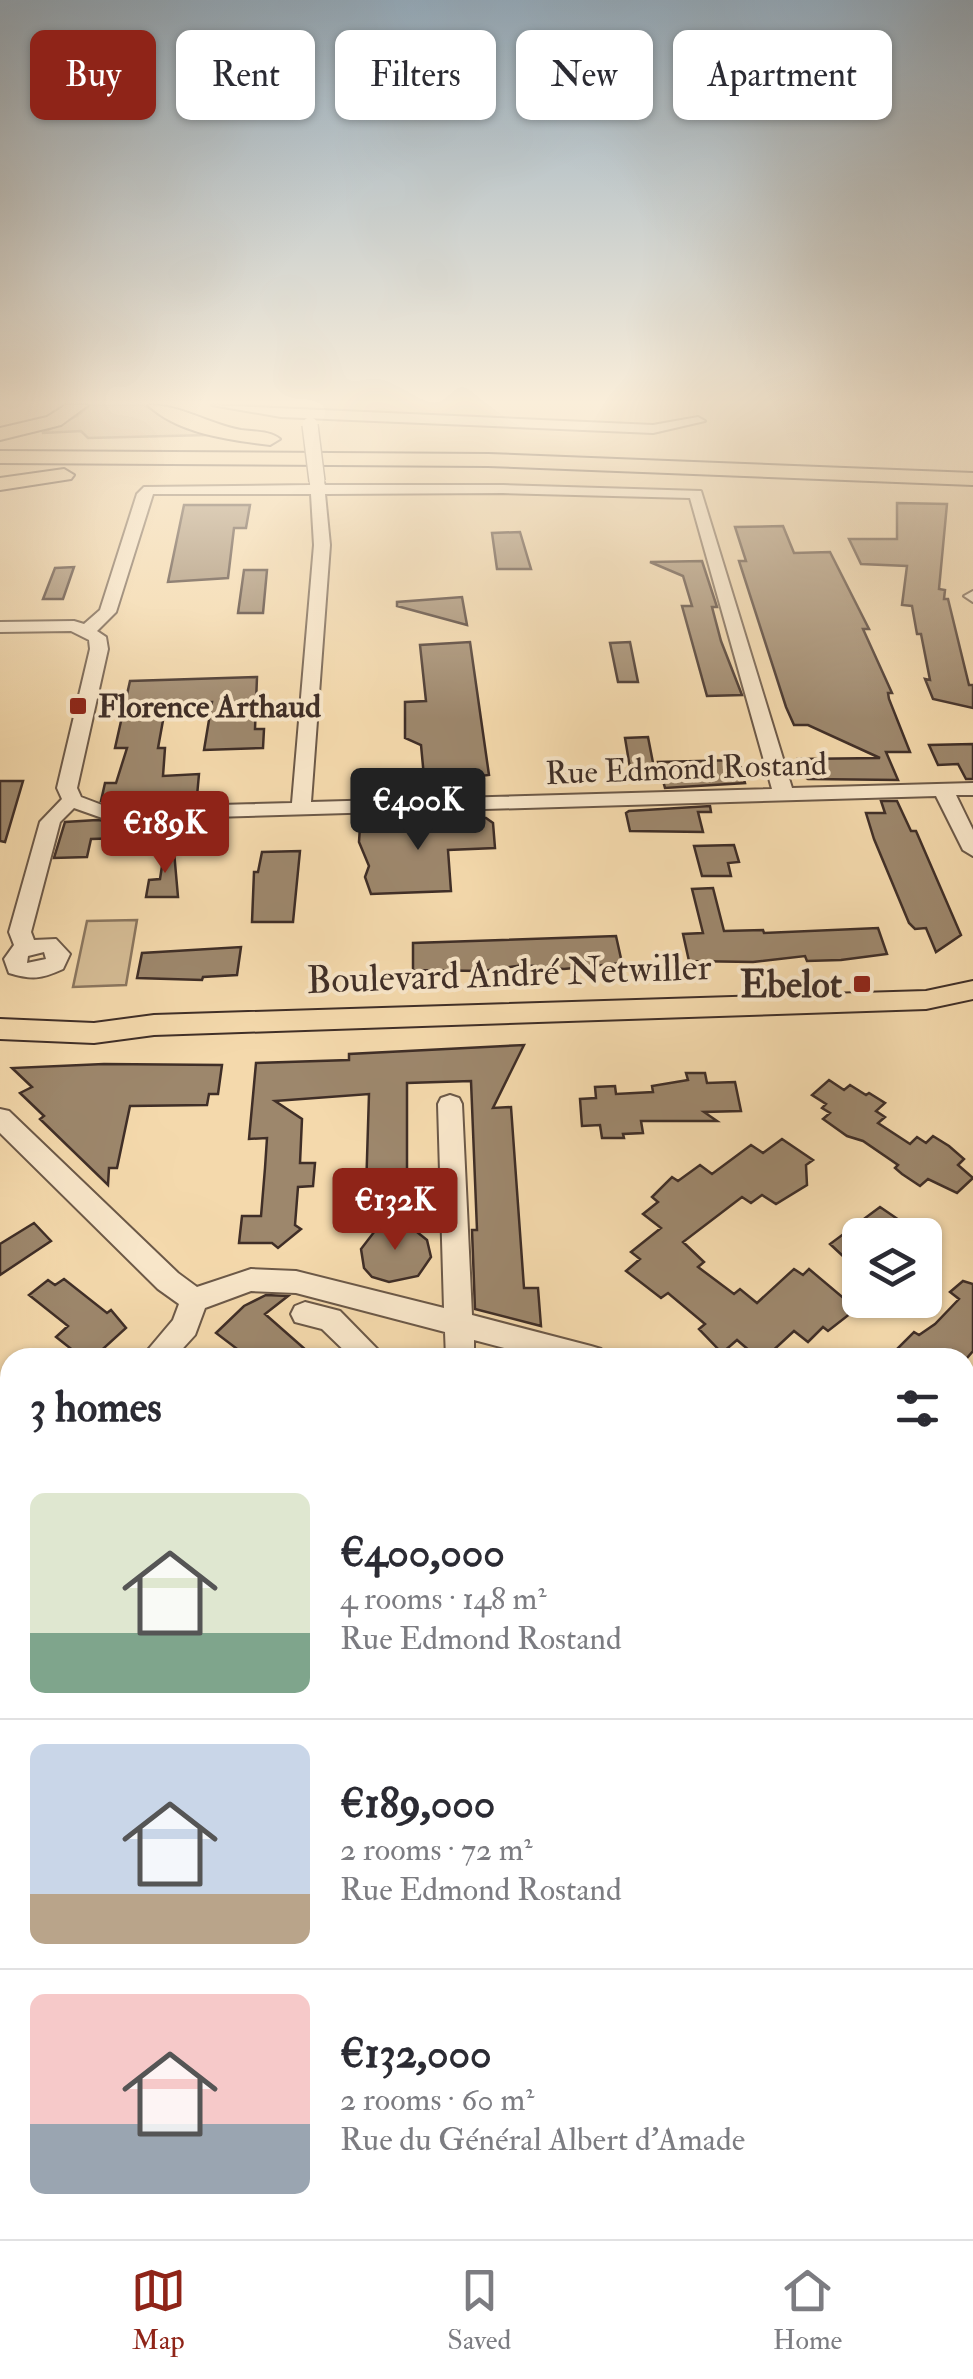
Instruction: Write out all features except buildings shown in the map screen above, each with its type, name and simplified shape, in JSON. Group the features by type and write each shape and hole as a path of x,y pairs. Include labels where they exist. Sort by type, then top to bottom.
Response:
{"main road":[{"name":"Boulevard André Netwiller","path":"0,1029 94,1033 154,1025 926,1000 973,990"},
{"name":"Boulevard André Netwiller","path":"926,1000 973,1009"},
{"name":"Boulevard André Netwiller","path":"0,1008 57,1018 154,1025"}],"street":[{"path":"88,630 108,612 142,509"},
{"path":"301,808 322,545 320,509"},
{"path":"701,509 784,795"},
{"path":"0,627 74,626 97,637 100,649 68,776 67,788 73,801 62,806 50,822 20,932 26,948"},
{"name":"Rue Edmond Rostand","path":"73,801 108,814 973,789"},
{"path":"943,790 973,850"},
{"path":"450,1104 459,1348"},
{"path":"0,1118 168,1281 194,1300"},
{"path":"194,1300 251,1280 270,1278 552,1348"},
{"path":"165,1348 186,1327 194,1300"},
{"path":"305,1314 330,1318 362,1348"}],"shaded area":[{"path":"137,920 126,985 73,987 87,921"}],"place":[{"name":"Florence Arthaud","path":"78,706"},
{"name":"Ebelot","path":"862,984"}]}
